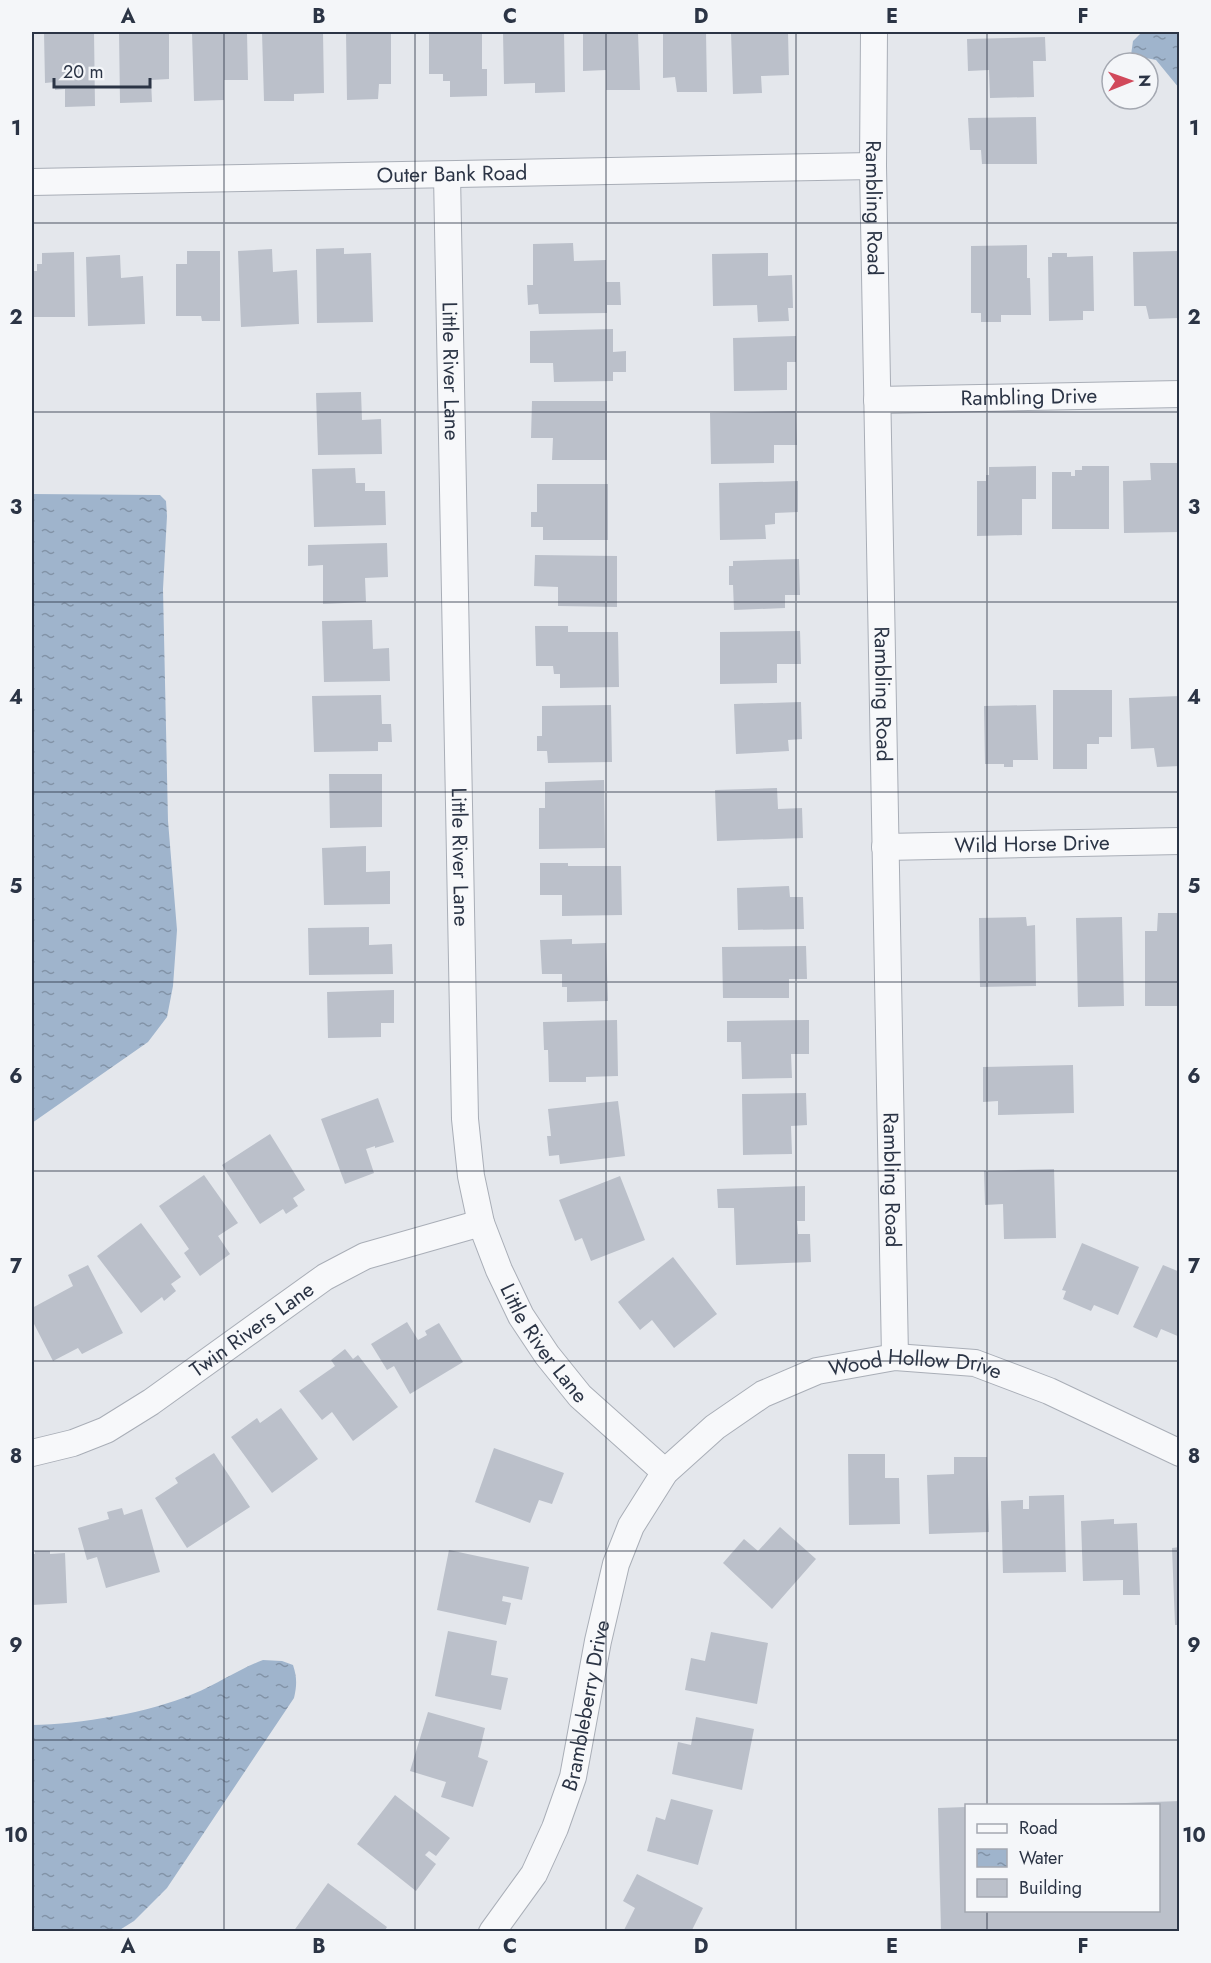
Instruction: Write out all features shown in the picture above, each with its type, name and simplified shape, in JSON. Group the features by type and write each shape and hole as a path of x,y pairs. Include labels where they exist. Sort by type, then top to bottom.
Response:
{"street":[{"name":"Rambling Road","path":"874,32 873,166 895,1357"},
{"name":"Outer Bank Road","path":"32,182 873,166"},
{"name":"Little River Lane","path":"447,175 465,1119 471,1176 481,1223 499,1270 521,1316 547,1355 580,1396 665,1472"},
{"name":"Rambling Drive","path":"877,400 1179,394"},
{"name":"Wild Horse Drive","path":"885,847 1179,841"},
{"name":"Twin Rivers Lane","path":"32,1453 73,1443 106,1430 151,1402 325,1277 365,1256 481,1223"},
{"name":"Wood Hollow Drive","path":"665,1472 715,1427 763,1394 817,1371 895,1357 975,1364 1049,1391 1179,1453"},
{"name":"Brambleberry Drive","path":"492,1932 534,1874 555,1828 573,1777 598,1641 616,1564 631,1526 665,1472"}],"water":[{"path":"1142,32 1179,32 1179,88 1160,65 1160,51 1132,51 1133,41"},
{"path":"32,494 160,495 166,501 163,589 168,821 177,930 173,986 167,1017 148,1042 32,1123"},
{"path":"263,1660 282,1661 293,1665 296,1681 294,1698 167,1888 134,1921 118,1931 32,1931 32,1725 93,1720 156,1707 202,1690"}],"building":[{"path":"44,32 94,32 95,106 65,107 65,89 55,90 55,82 45,83"},
{"path":"119,32 169,32 169,79 151,80 152,102 120,103"},
{"path":"192,32 247,32 248,80 224,80 224,100 194,101"},
{"path":"262,32 323,32 324,93 294,94 294,101 264,101"},
{"path":"346,32 391,32 391,84 379,84 378,99 347,100"},
{"path":"429,32 482,32 482,69 487,69 487,96 450,97 450,81 443,81 443,74 429,74"},
{"path":"503,32 564,32 565,92 535,93 535,83 504,84"},
{"path":"583,32 638,32 640,90 606,90 606,70 583,71"},
{"path":"663,32 706,32 707,92 677,92 675,77 663,78"},
{"path":"731,32 788,32 789,75 761,76 762,93 733,94"},
{"path":"1045,37 1046,61 1033,61 1034,97 990,98 989,70 968,71 967,39"},
{"path":"1036,117 1037,164 982,164 981,150 970,150 968,118"},
{"path":"573,243 574,261 606,260 606,282 620,282 621,305 607,305 607,313 539,314 538,304 528,305 527,285 533,285 533,244"},
{"path":"1027,245 1027,278 1030,278 1031,315 1001,315 1001,322 981,322 981,313 971,313 971,246"},
{"path":"344,248 344,254 371,253 373,322 317,323 316,249"},
{"path":"272,249 273,272 297,270 299,324 241,327 238,251"},
{"path":"187,251 220,251 220,321 202,321 201,316 176,316 176,264 187,264"},
{"path":"1178,251 1179,318 1149,319 1146,306 1134,306 1133,252"},
{"path":"74,252 75,317 32,317 32,271 37,271 37,264 42,264 42,253"},
{"path":"768,253 768,276 792,275 793,308 788,308 789,321 758,322 757,305 713,306 712,254"},
{"path":"1052,253 1067,253 1067,257 1093,256 1094,311 1083,311 1083,320 1049,321 1048,257 1052,257"},
{"path":"120,255 121,278 143,276 145,324 88,326 86,257"},
{"path":"613,329 613,352 626,351 626,372 613,372 613,381 554,382 553,363 530,363 530,331"},
{"path":"796,336 796,362 787,362 787,390 734,391 733,338"},
{"path":"361,392 362,420 381,419 382,454 318,455 316,393"},
{"path":"532,401 607,401 607,460 552,460 553,438 531,438"},
{"path":"796,411 797,445 774,445 774,463 711,464 710,413"},
{"path":"1150,463 1180,463 1180,532 1124,533 1123,481 1151,480"},
{"path":"1036,466 1036,499 1022,499 1022,535 977,536 977,481 986,481 989,467"},
{"path":"1082,466 1109,466 1109,529 1052,529 1052,472 1071,472 1071,476 1075,476 1075,470 1082,470"},
{"path":"355,468 356,483 365,483 365,491 385,491 386,525 314,527 312,469"},
{"path":"798,481 798,512 775,513 775,524 765,525 766,539 720,540 719,483"},
{"path":"537,484 608,484 608,540 543,540 543,527 531,527 531,512 537,512"},
{"path":"387,543 388,577 365,578 366,602 323,604 323,565 308,566 308,545"},
{"path":"535,555 617,556 617,607 558,606 558,587 534,586"},
{"path":"799,559 800,595 785,595 785,608 734,610 733,585 729,585 729,566 733,566 733,561"},
{"path":"372,620 373,649 389,648 390,681 324,682 322,621"},
{"path":"535,626 568,626 568,632 618,632 619,687 560,688 560,674 554,674 553,666 536,666"},
{"path":"800,631 801,664 777,664 777,683 720,684 720,632"},
{"path":"1053,690 1112,690 1112,737 1099,737 1099,744 1087,744 1087,769 1053,769"},
{"path":"381,695 382,724 391,724 392,742 378,742 378,751 314,752 312,696"},
{"path":"1180,696 1180,766 1157,767 1154,748 1131,749 1129,698"},
{"path":"801,702 802,739 788,740 789,751 736,754 734,704"},
{"path":"611,705 612,762 548,763 547,751 537,751 537,736 542,736 542,706"},
{"path":"1036,705 1038,760 1013,760 1013,767 1004,767 1004,764 985,764 984,706"},
{"path":"329,774 382,774 382,827 330,828"},
{"path":"604,780 605,848 539,849 539,808 545,808 545,782"},
{"path":"777,788 778,809 802,808 803,838 717,841 715,790"},
{"path":"366,846 366,872 390,871 390,904 324,905 322,848"},
{"path":"540,863 568,863 568,866 621,866 622,915 562,916 562,895 540,895"},
{"path":"789,886 790,897 803,897 804,929 738,930 737,888"},
{"path":"1158,913 1180,913 1180,1006 1145,1006 1145,931 1157,931"},
{"path":"1026,917 1027,926 1035,925 1036,986 980,987 979,918"},
{"path":"1122,917 1124,1006 1078,1007 1076,918"},
{"path":"369,927 369,945 392,944 393,974 309,975 308,928"},
{"path":"572,939 572,944 606,943 608,1001 567,1002 567,987 562,987 562,974 542,974 540,940"},
{"path":"806,946 807,979 789,979 789,998 723,998 722,947"},
{"path":"394,990 394,1023 381,1023 381,1037 328,1038 327,992"},
{"path":"617,1020 618,1076 586,1077 586,1082 549,1082 548,1050 544,1050 543,1022"},
{"path":"809,1020 809,1054 791,1054 792,1078 742,1079 741,1042 727,1042 727,1021"},
{"path":"1073,1065 1074,1113 998,1115 998,1101 983,1102 983,1067"},
{"path":"806,1093 807,1125 791,1126 792,1154 743,1155 742,1094"},
{"path":"378,1098 394,1142 366,1149 374,1173 345,1184 321,1119"},
{"path":"618,1101 625,1156 560,1164 559,1155 549,1156 547,1136 551,1136 548,1109"},
{"path":"270,1134 305,1190 293,1198 298,1206 286,1214 283,1209 260,1224 222,1165"},
{"path":"1054,1169 1056,1238 1004,1239 1003,1204 985,1205 984,1171"},
{"path":"204,1175 238,1223 218,1236 230,1254 200,1276 184,1253 189,1249 159,1206"},
{"path":"620,1176 645,1240 591,1261 582,1238 575,1241 559,1200"},
{"path":"805,1186 805,1221 797,1221 798,1234 810,1234 811,1262 736,1265 734,1208 718,1208 717,1189"},
{"path":"141,1223 181,1277 171,1284 176,1291 164,1301 162,1297 141,1313 97,1256"},
{"path":"1082,1243 1139,1267 1118,1315 1094,1305 1091,1311 1063,1299 1066,1291 1062,1290"},
{"path":"673,1257 717,1314 674,1348 652,1320 640,1330 618,1302"},
{"path":"88,1265 123,1333 82,1354 78,1348 53,1361 32,1320 32,1308 73,1286 68,1275"},
{"path":"1163,1265 1180,1272 1180,1337 1161,1329 1157,1338 1133,1327"},
{"path":"407,1322 418,1340 427,1335 425,1331 439,1323 463,1362 410,1394 394,1366 387,1370 371,1344"},
{"path":"345,1349 353,1359 358,1355 398,1407 353,1441 332,1412 322,1420 299,1391 335,1366 331,1360"},
{"path":"281,1408 318,1459 272,1493 231,1437 257,1418 260,1423"},
{"path":"494,1448 564,1473 552,1504 539,1500 530,1523 475,1502"},
{"path":"214,1453 250,1507 187,1548 155,1498 178,1483 175,1478"},
{"path":"848,1454 885,1454 885,1478 899,1478 900,1524 849,1525"},
{"path":"954,1457 987,1457 989,1532 929,1534 927,1475 954,1474"},
{"path":"1064,1495 1066,1572 1003,1573 1001,1501 1023,1500 1023,1509 1029,1509 1029,1496"},
{"path":"122,1508 124,1515 142,1509 160,1572 106,1588 97,1557 87,1560 78,1528 109,1519 107,1512"},
{"path":"1114,1519 1114,1524 1137,1523 1140,1595 1123,1595 1123,1580 1083,1581 1081,1521"},
{"path":"780,1527 816,1559 772,1609 723,1563 744,1539 758,1551"},
{"path":"1180,1547 1180,1625 1175,1625 1172,1548"},
{"path":"449,1550 529,1567 522,1600 503,1596 502,1601 511,1603 506,1625 437,1610"},
{"path":"35,1551 50,1551 50,1554 65,1553 67,1603 32,1605 32,1554 35,1554"},
{"path":"448,1631 497,1641 491,1675 508,1678 501,1710 435,1696"},
{"path":"711,1632 768,1643 757,1704 685,1690 691,1658 705,1661"},
{"path":"428,1712 485,1728 478,1757 488,1761 473,1807 441,1797 446,1782 410,1771"},
{"path":"696,1717 754,1729 742,1790 672,1774 678,1742 691,1745"},
{"path":"395,1795 450,1838 436,1856 429,1851 425,1855 436,1864 416,1891 357,1844"},
{"path":"671,1799 713,1810 698,1865 647,1851 656,1817 665,1820"},
{"path":"1180,1801 1180,1932 941,1932 938,1808 965,1807 965,1912 1160,1912 1160,1804 1099,1804"},
{"path":"637,1874 703,1908 691,1932 623,1932 635,1908 623,1901"},
{"path":"328,1883 387,1927 384,1932 293,1932"}]}
